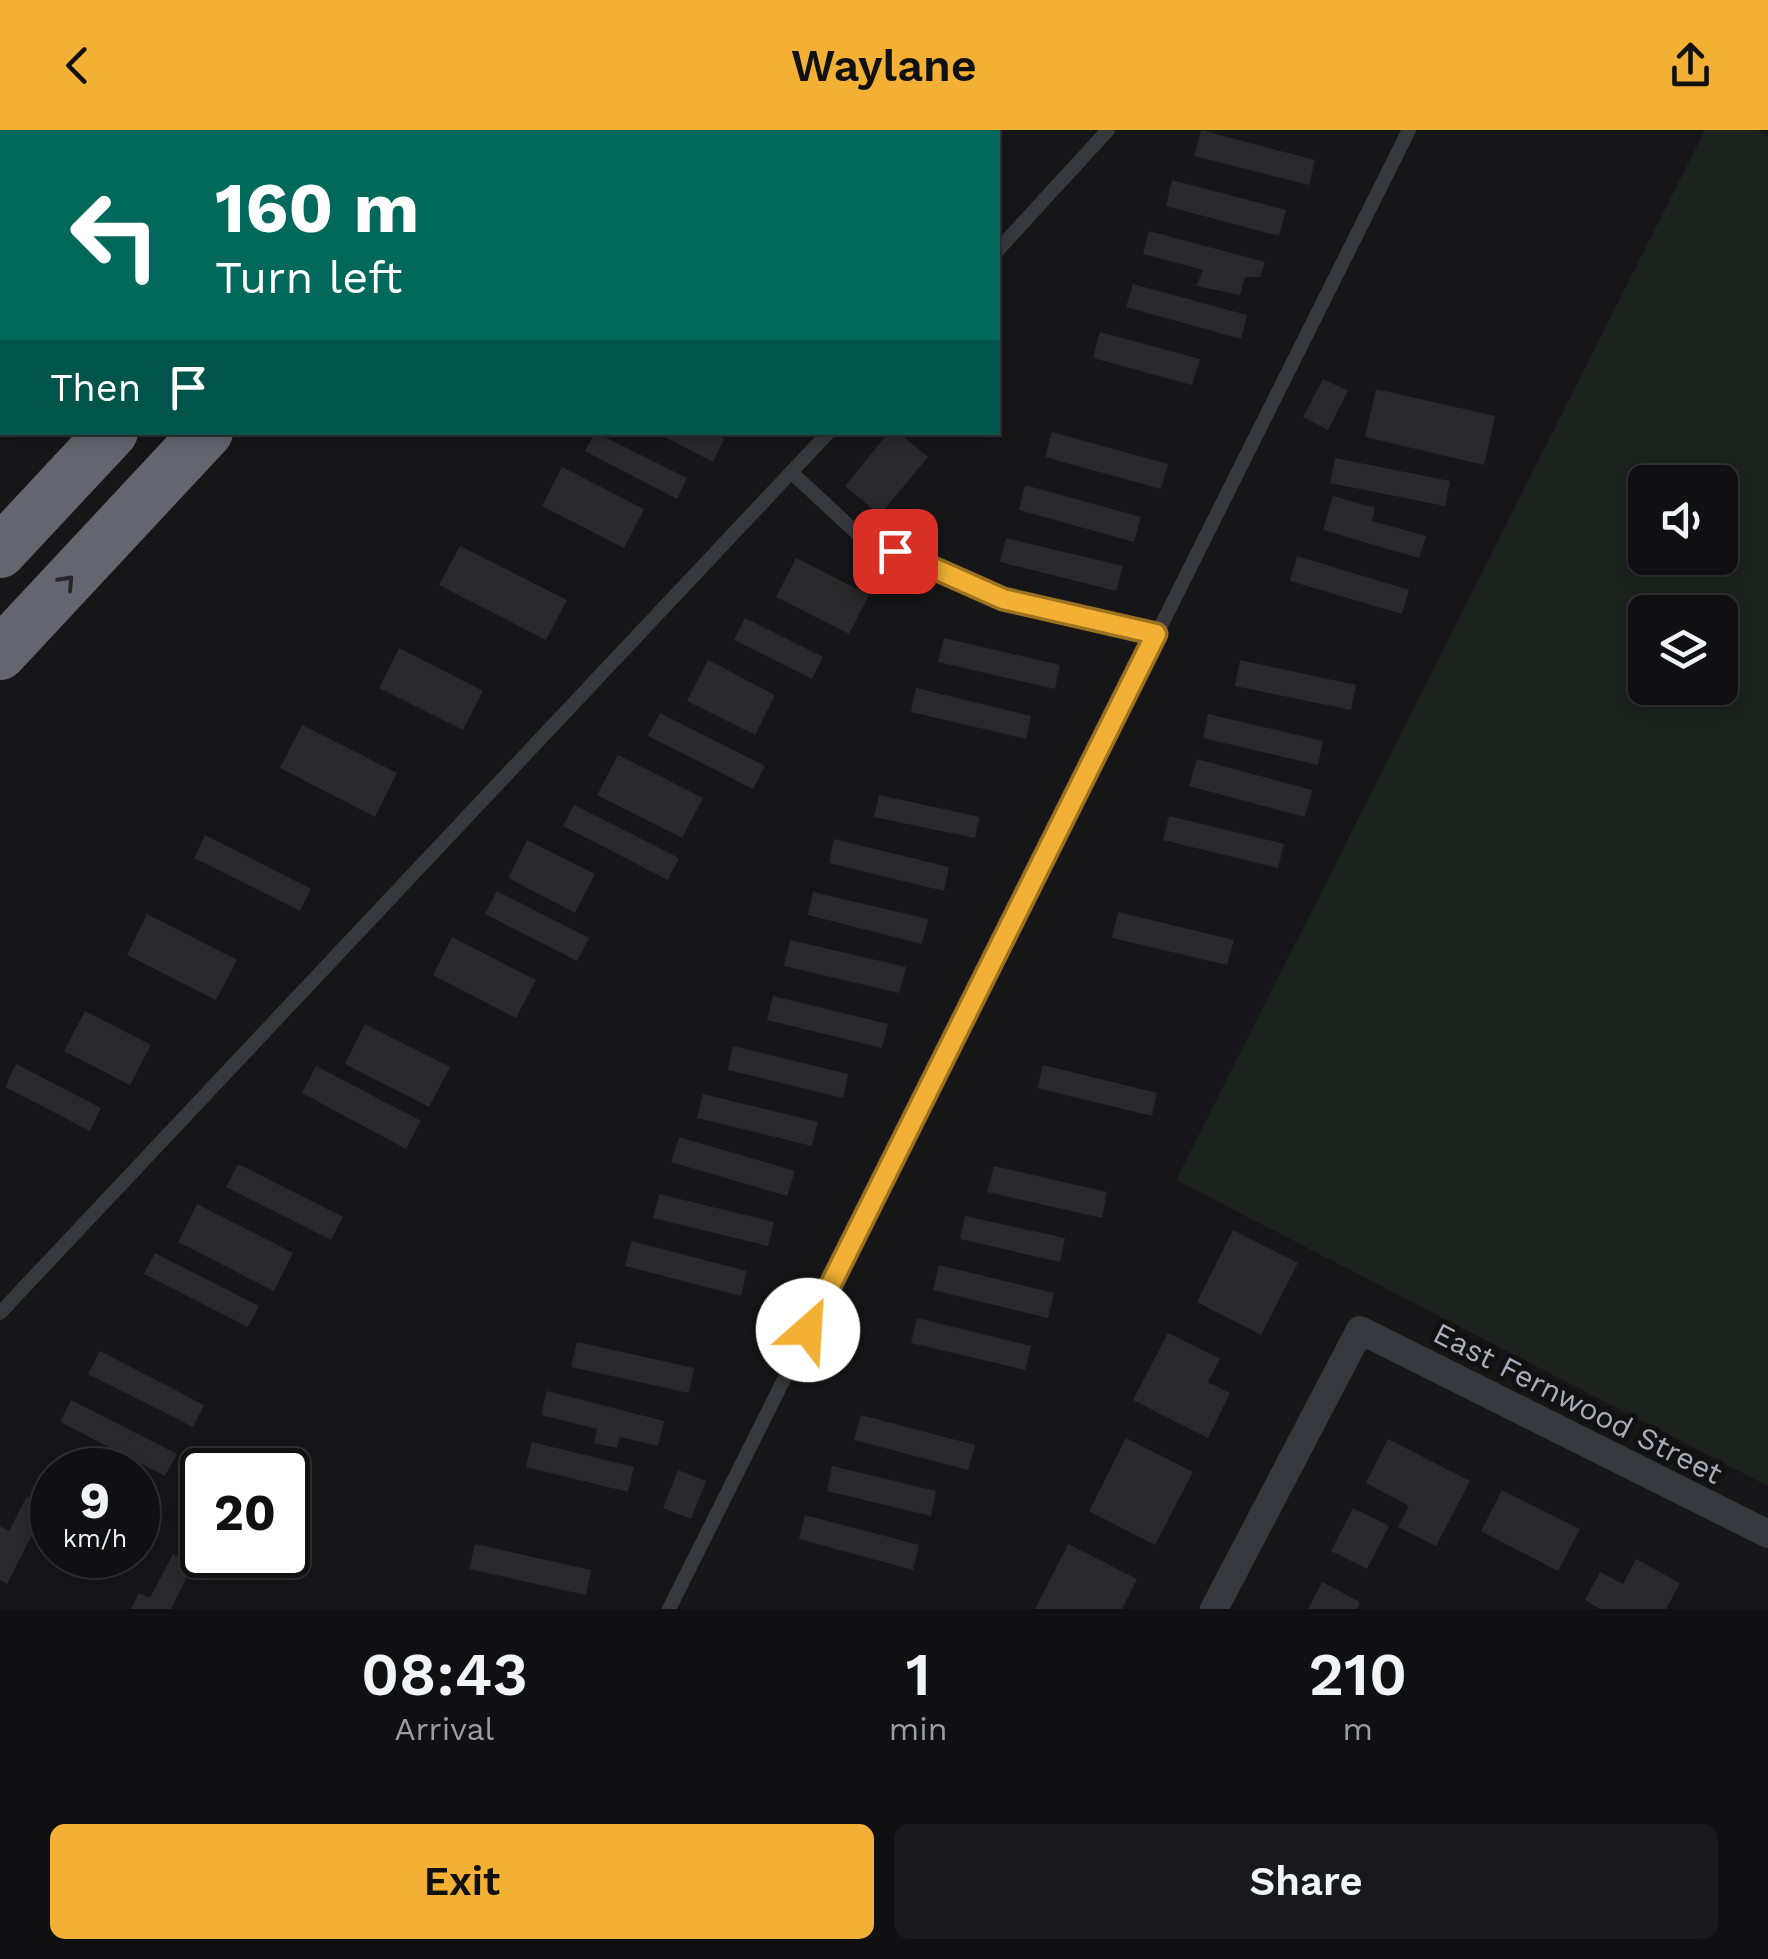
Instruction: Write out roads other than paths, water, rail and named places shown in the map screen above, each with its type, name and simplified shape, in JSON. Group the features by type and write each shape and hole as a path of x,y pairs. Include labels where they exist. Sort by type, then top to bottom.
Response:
{"highway":[{"path":"0,552 109,435"},
{"path":"0,654 205,435"}],"street":[{"name":"East Fernwood Street","path":"1214,1609 1360,1330 1768,1534"}],"lane":[{"path":"1000,248 1108,130"},
{"path":"669,1609 1408,130"},
{"path":"0,1313 826,435"},
{"path":"792,473 859,535 1003,599 1156,634"}]}
